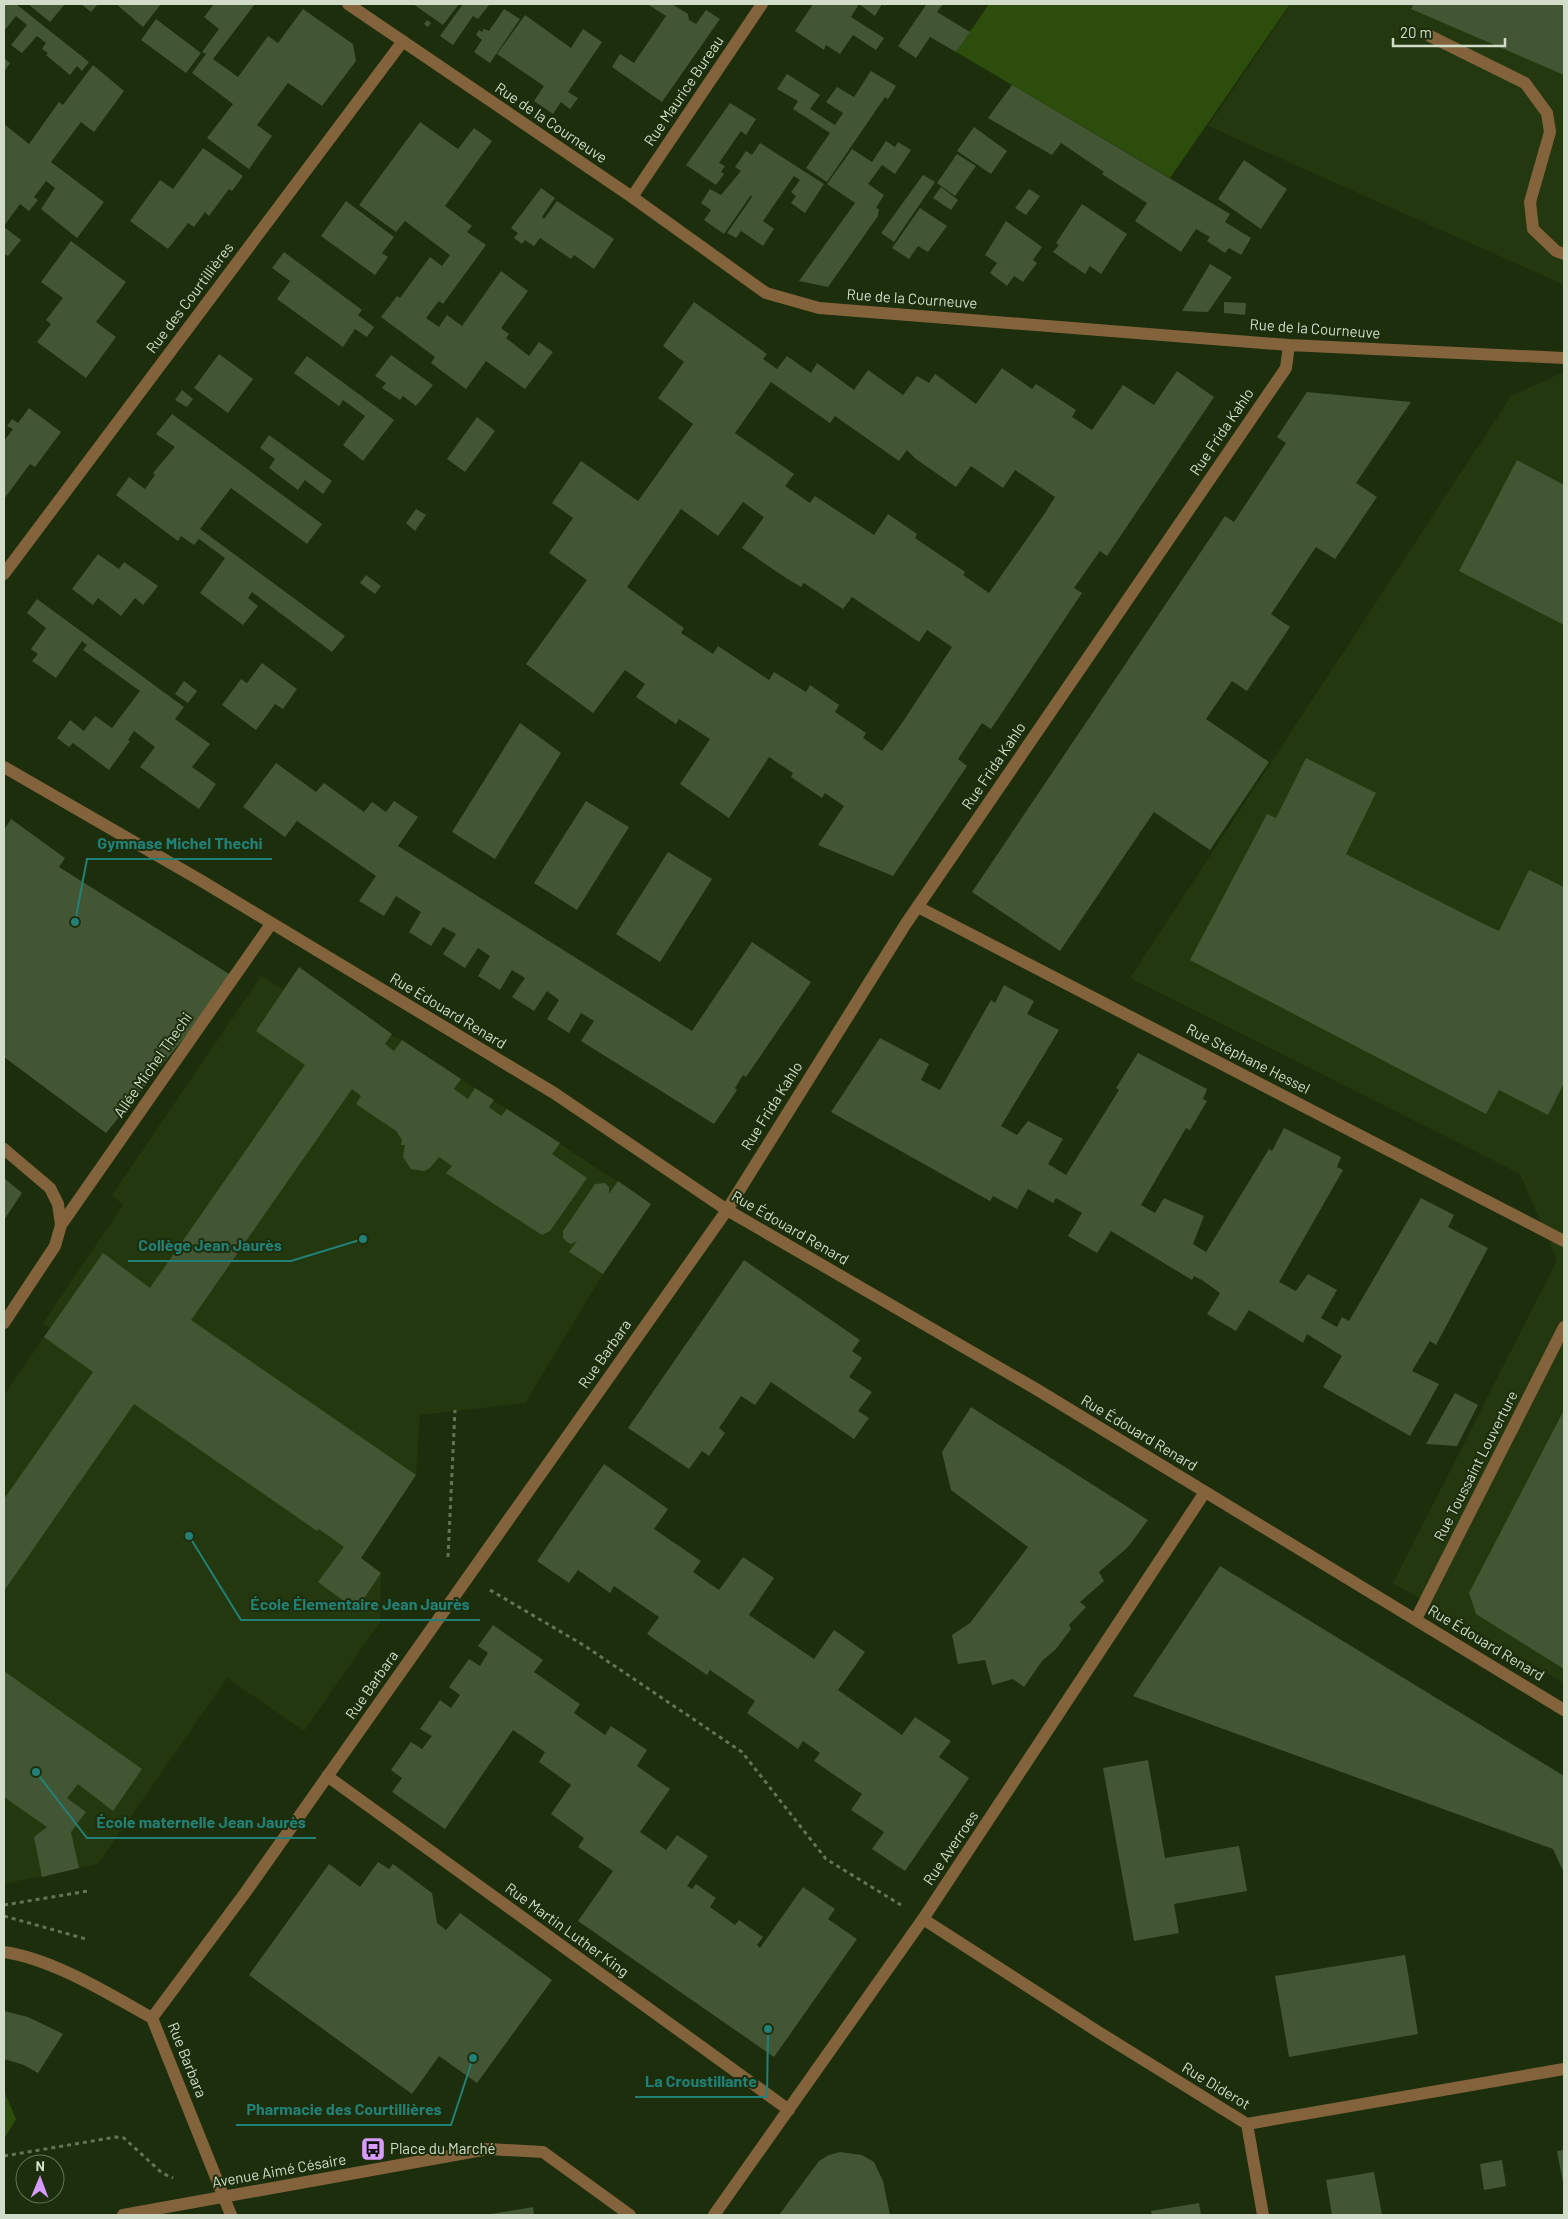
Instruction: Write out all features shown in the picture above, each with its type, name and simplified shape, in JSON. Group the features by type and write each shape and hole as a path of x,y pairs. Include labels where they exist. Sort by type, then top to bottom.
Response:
{"street":[{"name":"Rue de la Courneuve","path":"348,4 632,197 766,293 819,308 1290,344 1564,358"},
{"name":"Rue Maurice Bureau","path":"632,197 762,4"},
{"path":"1430,36 1525,83 1547,113 1550,132 1530,202 1533,229 1556,251 1564,254"},
{"name":"Rue des Courtillières","path":"4,574 403,41"},
{"name":"Rue Frida Kahlo","path":"727,1210 918,907 1286,368 1290,344"},
{"name":"Rue Édouard Renard","path":"4,767 200,880 554,1094 727,1210 1036,1389 1564,1710"},
{"name":"Rue Stéphane Hessel","path":"918,907 1564,1241"},
{"name":"Allée Michel Thechi","path":"61,1225 272,924"},
{"path":"4,1149 50,1188 58,1204 61,1225 55,1246 4,1323"},
{"name":"Rue Barbara","path":"231,2215 226,2198 152,2018 245,1893 727,1210"},
{"name":"Rue Toussaint Louverture","path":"1416,1619 1564,1327"},
{"name":"Rue Averroes","path":"714,2215 923,1919 1205,1492"},
{"name":"Rue Martin Luther King","path":"327,1776 789,2110"},
{"name":"Rue Diderot","path":"923,1919 1100,2033 1247,2124 1564,2069"},
{"path":"4,1952 17,1954 72,1975 152,2018"},
{"path":"1247,2124 1263,2215"},
{"name":"Avenue Aimé Césaire","path":"123,2215 226,2198 488,2149 543,2152 630,2215"}],"path":[{"path":"455,1410 448,1564 585,1646 742,1752 826,1859 923,1919"},
{"path":"4,1905 88,1891"},
{"path":"4,1916 86,1939"},
{"path":"4,2156 116,2137 124,2138 162,2173 172,2178 177,2178"}],"shaded area":[{"path":"989,4 1290,4 1170,178 956,52"},
{"path":"1291,4 1564,4 1564,285 1208,126"},
{"path":"1564,372 1564,1683 1393,1583 1557,1260 1520,1174 1130,978 1511,396"},
{"path":"261,976 284,990 402,1040 651,1204 603,1274 525,1403 420,1415 416,1475 361,1558 381,1573 380,1622 304,1731 227,1678 98,1864 4,1884 4,1395 50,1328 43,1323 123,1205 112,1195"},
{"path":"4,2091 16,2119 4,2139"}],"building":[{"path":"4,4 16,4 89,62 82,71 77,66 70,75 46,55 48,53 42,49 46,43 37,36 22,53 11,45 27,25 16,16 4,31"},
{"path":"28,4 65,4 50,22"},
{"path":"81,4 98,4 91,12"},
{"path":"116,4 161,4 143,27"},
{"path":"214,4 255,4 213,59 238,77 268,36 278,43 303,9 353,44 356,61 322,106 288,83 257,125 272,136 249,169 207,138 233,104 192,73 206,54 202,52 219,29 204,17"},
{"path":"413,4 459,4 443,25"},
{"path":"463,4 489,5 478,19 473,16 453,45 440,36"},
{"path":"647,4 672,4 688,14 689,20 696,24 706,10 720,19 662,102 612,67 620,54 634,63 666,16"},
{"path":"813,4 859,4 851,17 884,38 876,50 853,35 840,54 826,45 824,50 795,31"},
{"path":"859,4 882,4 875,16"},
{"path":"924,4 943,4 937,12 970,32 956,52 930,37 916,58 898,46 926,5"},
{"path":"1414,4 1564,4 1564,75 1411,9"},
{"path":"504,9 520,19 490,63 474,52 482,40 476,35 479,30 482,32 484,29 489,31"},
{"path":"525,15 571,48 583,29 602,42 568,92 578,98 570,109 561,102 553,114 534,101 544,86 497,54"},
{"path":"156,19 201,53 186,73 141,40"},
{"path":"427,20 431,23 428,27 424,24"},
{"path":"4,58 10,63 4,72"},
{"path":"93,65 124,91 94,132 81,122 51,162 104,202 77,238 41,209 55,188 46,181 34,197 38,200 29,211 20,204 4,226 4,124 29,144 59,102 63,105"},
{"path":"871,71 896,86 888,99 885,97 827,182 806,168 830,133 793,109 798,101 777,89 787,74 820,95 810,109 835,125 843,113 826,102 837,87 854,97"},
{"path":"1012,85 1230,214 1225,222 1251,238 1241,255 1229,248 1225,253 1207,241 1210,237 1196,229 1181,252 1135,221 1147,203 1102,174 1104,172 1061,143 1052,155 988,118"},
{"path":"730,103 756,119 746,135 741,131 719,163 725,166 721,172 724,174 716,185 686,165"},
{"path":"420,122 458,149 474,128 492,141 445,206 472,226 467,232 486,245 443,304 439,301 426,318 439,327 447,315 462,326 501,271 528,291 501,328 509,334 506,338 529,356 539,342 553,352 525,389 486,361 466,389 431,363 435,357 381,317 397,296 400,298 430,257 442,266 450,255 405,221 396,232 359,205"},
{"path":"974,127 1007,151 991,174 957,151"},
{"path":"886,141 895,147 898,142 911,150 895,174 882,165 868,184 884,195 876,208 879,209 878,216 828,287 799,281 855,203 827,184 852,149 872,162"},
{"path":"760,143 824,184 805,213 791,203 796,196 791,192 800,180 794,176 763,221 774,229 763,246 741,231 736,238 727,233 752,197 751,195 724,234 704,220 711,210 701,203 710,189 721,195 741,171 735,167 746,151 752,155"},
{"path":"203,148 243,176 232,191 229,189 209,216 205,212 194,227 188,223 168,249 130,221 160,180 173,189"},
{"path":"957,154 976,166 955,196 937,183"},
{"path":"1244,160 1287,189 1261,229 1218,199"},
{"path":"923,175 935,182 894,242 881,233"},
{"path":"941,187 958,200 951,210 933,198"},
{"path":"541,188 555,198 542,217 544,219 557,201 614,239 594,269 574,255 571,259 540,238 534,246 525,240 522,244 514,238 518,233 511,228"},
{"path":"1029,189 1040,196 1026,215 1015,208"},
{"path":"346,201 394,237 382,253 388,257 375,275 321,236"},
{"path":"1082,204 1127,234 1101,274 1090,266 1085,274 1053,252 1059,245 1056,243"},
{"path":"920,208 947,226 928,252 918,246 909,259 892,248"},
{"path":"1006,221 1042,247 1033,260 1037,263 1023,282 1014,276 1007,286 990,273 997,263 985,255"},
{"path":"4,227 21,240 8,256 4,254"},
{"path":"71,241 126,282 96,322 116,337 86,378 37,342 51,324 46,320 63,298 41,282"},
{"path":"284,252 362,310 358,315 374,327 367,337 355,329 343,347 277,299 290,281 272,268"},
{"path":"1210,264 1232,277 1208,312 1182,311"},
{"path":"694,302 767,354 763,359 777,369 787,356 811,373 817,363 854,390 868,370 903,395 917,376 929,383 935,374 976,404 1002,368 1032,389 1036,384 1076,410 1072,417 1092,430 1123,385 1154,405 1177,371 1214,397 1107,556 1100,551 1074,588 1082,593 991,729 982,723 958,759 967,766 893,876 818,845 844,806 825,793 822,798 791,777 793,773 769,757 729,818 680,784 710,739 679,719 676,724 636,697 645,684 625,670 593,713 526,664 587,580 549,553 573,518 552,503 581,461 638,501 693,424 658,398 684,362 663,346","holes":["771,382 830,423 835,416 899,461 907,450 916,459 956,487 971,466 1003,488 1015,470 1055,497 989,593 963,575 965,572 915,538 917,534 888,514 874,535 815,496 810,503 785,486 794,474 735,433","743,502 764,517 742,548 801,587 804,583 843,609 852,597 919,642 927,630 952,647 882,751 863,738 866,733 835,712 839,705 810,685 806,692 774,672 769,680 718,646 713,654 681,633 684,628 627,587 681,509 718,536"]},
{"path":"1224,302 1246,303 1245,315 1224,313"},
{"path":"219,354 253,379 228,413 194,388"},
{"path":"391,355 433,385 416,406 403,396 400,400 382,388 386,383 375,376"},
{"path":"307,356 394,420 363,461 343,445 365,416 343,400 339,406 294,373"},
{"path":"182,390 193,399 187,407 175,400"},
{"path":"1307,392 1411,402 1356,483 1377,497 1335,559 1316,547 1271,614 1290,627 1247,691 1232,681 1206,719 1269,762 1210,850 1154,812 1060,951 972,892 1225,516 1234,522 1286,443 1277,437"},
{"path":"29,408 61,432 35,467 30,464 4,499 4,441 13,429 7,426 12,419 18,423"},
{"path":"172,414 322,524 307,544 231,488 200,529 345,636 332,652 252,592 248,598 258,606 243,625 200,593 225,558 199,539 194,545 181,536 178,541 116,495 129,477 145,489 155,475 153,473 175,447 156,434"},
{"path":"477,417 495,431 465,472 447,459"},
{"path":"269,435 332,481 323,494 305,480 298,490 269,468 275,459 260,448"},
{"path":"1517,460 1564,485 1564,625 1459,571"},
{"path":"416,509 426,515 415,531 406,523"},
{"path":"98,554 119,569 124,562 158,586 143,605 135,598 121,616 98,598 93,605 72,589"},
{"path":"366,575 381,586 375,594 360,583"},
{"path":"37,599 184,707 175,719 210,744 192,767 216,784 199,809 140,767 155,747 134,731 128,740 130,741 109,770 73,743 69,747 57,738 70,720 84,731 95,716 112,728 140,691 83,650 87,645 82,641 56,678 32,661 38,654 31,649 46,628 27,613"},
{"path":"262,663 297,689 283,709 275,704 256,730 222,705 241,679 247,683"},
{"path":"184,681 197,691 188,703 175,694"},
{"path":"520,723 561,753 495,859 452,832"},
{"path":"1306,758 1376,793 1346,854 1480,922 1499,931 1529,870 1564,887 1564,1083 1548,1115 1499,1090 1486,1114 1190,960 1267,814 1276,818"},
{"path":"276,763 316,792 324,783 364,812 372,802 386,812 394,801 418,817 398,846 692,1031 752,942 811,982 746,1077 743,1075 735,1088 737,1090 714,1124 581,1041 594,1021 581,1013 569,1033 547,1019 559,1000 547,991 534,1011 512,997 525,978 512,970 500,990 478,976 490,956 478,948 465,968 443,954 456,934 443,927 431,946 409,932 421,912 396,896 384,916 359,901 376,876 297,821 285,837 243,807"},
{"path":"586,801 629,827 577,910 534,883"},
{"path":"11,819 65,858 59,867 234,977 106,1133 4,1057 4,830"},
{"path":"668,852 712,879 660,962 616,934"},
{"path":"299,967 392,1034 385,1044 394,1051 402,1040 461,1079 454,1089 468,1099 475,1088 494,1100 489,1107 501,1116 507,1109 560,1143 552,1154 587,1178 550,1231 542,1235 446,1173 452,1166 439,1157 430,1168 424,1171 411,1169 403,1157 405,1145 401,1145 402,1140 396,1131 356,1104 361,1096 352,1089 191,1320 416,1475 361,1558 381,1573 356,1610 318,1582 344,1547 319,1529 317,1531 134,1404 4,1591 4,1499 93,1372 44,1337 103,1253 150,1288 305,1065 256,1031"},
{"path":"1004,985 1034,1001 1027,1014 1059,1030 1001,1126 1017,1135 1028,1121 1063,1139 1048,1164 1066,1175 1119,1090 1116,1088 1138,1053 1207,1089 1203,1099 1207,1101 1190,1130 1186,1128 1141,1205 1155,1213 1164,1198 1204,1216 1193,1244 1206,1252 1269,1149 1272,1151 1284,1128 1341,1157 1337,1167 1343,1170 1279,1282 1296,1291 1308,1274 1337,1290 1321,1318 1337,1327 1342,1317 1349,1321 1421,1198 1454,1215 1448,1227 1488,1248 1436,1345 1430,1341 1412,1371 1439,1384 1410,1436 1323,1387 1342,1356 1307,1334 1303,1343 1249,1310 1236,1331 1207,1314 1220,1293 1202,1280 1194,1276 1192,1280 1111,1231 1097,1253 1068,1236 1082,1213 1056,1198 1053,1203 1028,1189 1017,1209 993,1196 990,1201 831,1112 880,1038 929,1064 921,1080 940,1090 991,1000 995,1003"},
{"path":"4,1178 22,1193 4,1220"},
{"path":"618,1181 651,1204 603,1274 569,1252 577,1241 571,1244 567,1242 563,1238 563,1231 595,1184 605,1183 609,1187 609,1194"},
{"path":"744,1260 860,1340 852,1351 862,1358 849,1377 872,1392 858,1411 869,1418 854,1439 771,1382 755,1405 741,1396 719,1428 725,1433 709,1456 702,1451 689,1469 628,1428"},
{"path":"1455,1393 1478,1405 1457,1446 1426,1444"},
{"path":"971,1407 1148,1520 1128,1547 1099,1572 1104,1581 1080,1602 1086,1607 1069,1625 1071,1629 1056,1649 1042,1661 1024,1687 1013,1679 992,1685 985,1660 958,1664 952,1635 970,1623 1028,1547 951,1490 942,1452"},
{"path":"1564,1410 1564,1669 1476,1614 1469,1593"},
{"path":"604,1464 668,1509 654,1529 701,1561 693,1572 719,1590 743,1557 774,1578 749,1615 814,1659 834,1630 865,1652 838,1690 902,1735 915,1717 951,1741 939,1757 969,1778 905,1871 872,1849 884,1832 851,1810 862,1794 814,1761 820,1753 803,1741 798,1749 747,1713 755,1701 710,1670 707,1675 647,1634 659,1617 614,1586 610,1593 578,1570 569,1583 537,1561"},
{"path":"1220,1566 1564,1776 1564,1873 1553,1849 1133,1696"},
{"path":"493,1625 543,1660 534,1672 580,1704 574,1713 605,1735 611,1726 647,1750 637,1766 670,1789 640,1832 666,1850 677,1835 708,1856 687,1886 692,1889 696,1884 716,1898 710,1907 735,1925 739,1920 763,1937 757,1945 760,1948 803,1887 835,1909 828,1919 857,1939 774,2057 578,1921 613,1871 578,1847 584,1838 551,1814 571,1785 539,1762 545,1752 513,1730 445,1829 392,1792 402,1778 391,1770 411,1742 422,1749 432,1736 420,1729 440,1700 451,1708 460,1695 449,1687 469,1659 480,1666 488,1653 478,1646"},
{"path":"4,1671 142,1769 113,1811 78,1784 67,1798 86,1812 71,1832 79,1868 42,1877 34,1837 47,1827 4,1797"},
{"path":"1148,1760 1165,1858 1239,1846 1247,1891 1174,1904 1179,1933 1134,1941 1103,1768"},
{"path":"378,1862 389,1869 393,1864 432,1893 437,1923 446,1930 460,1913 552,1980 477,2083 439,2056 412,2094 249,1975 329,1864 360,1887"},
{"path":"1405,1955 1418,2034 1289,2057 1275,1976"},
{"path":"4,2011 28,2017 63,2034 38,2073 24,2065 4,2059"},
{"path":"1564,2150 1564,2182 1563,2182 1557,2151"},
{"path":"840,2152 862,2155 874,2162 883,2181 890,2215 779,2215 819,2161 829,2155"},
{"path":"1502,2160 1506,2186 1484,2190 1480,2164"},
{"path":"1374,2172 1382,2215 1332,2215 1326,2180"},
{"path":"1199,2203 1201,2215 1152,2215 1151,2211"},
{"path":"533,2207 534,2215 485,2215"}],"place":[{"name":"Gymnase Michel Thechi","path":"75,922"},
{"name":"Collège Jean Jaurès","path":"363,1239"},
{"name":"École Élementaire Jean Jaurès","path":"189,1536"},
{"name":"École maternelle Jean Jaurès","path":"36,1772"},
{"name":"La Croustillante","path":"768,2029"},
{"name":"Pharmacie des Courtillières","path":"473,2058"},
{"name":"Place du Marché","path":"373,2149"}]}
